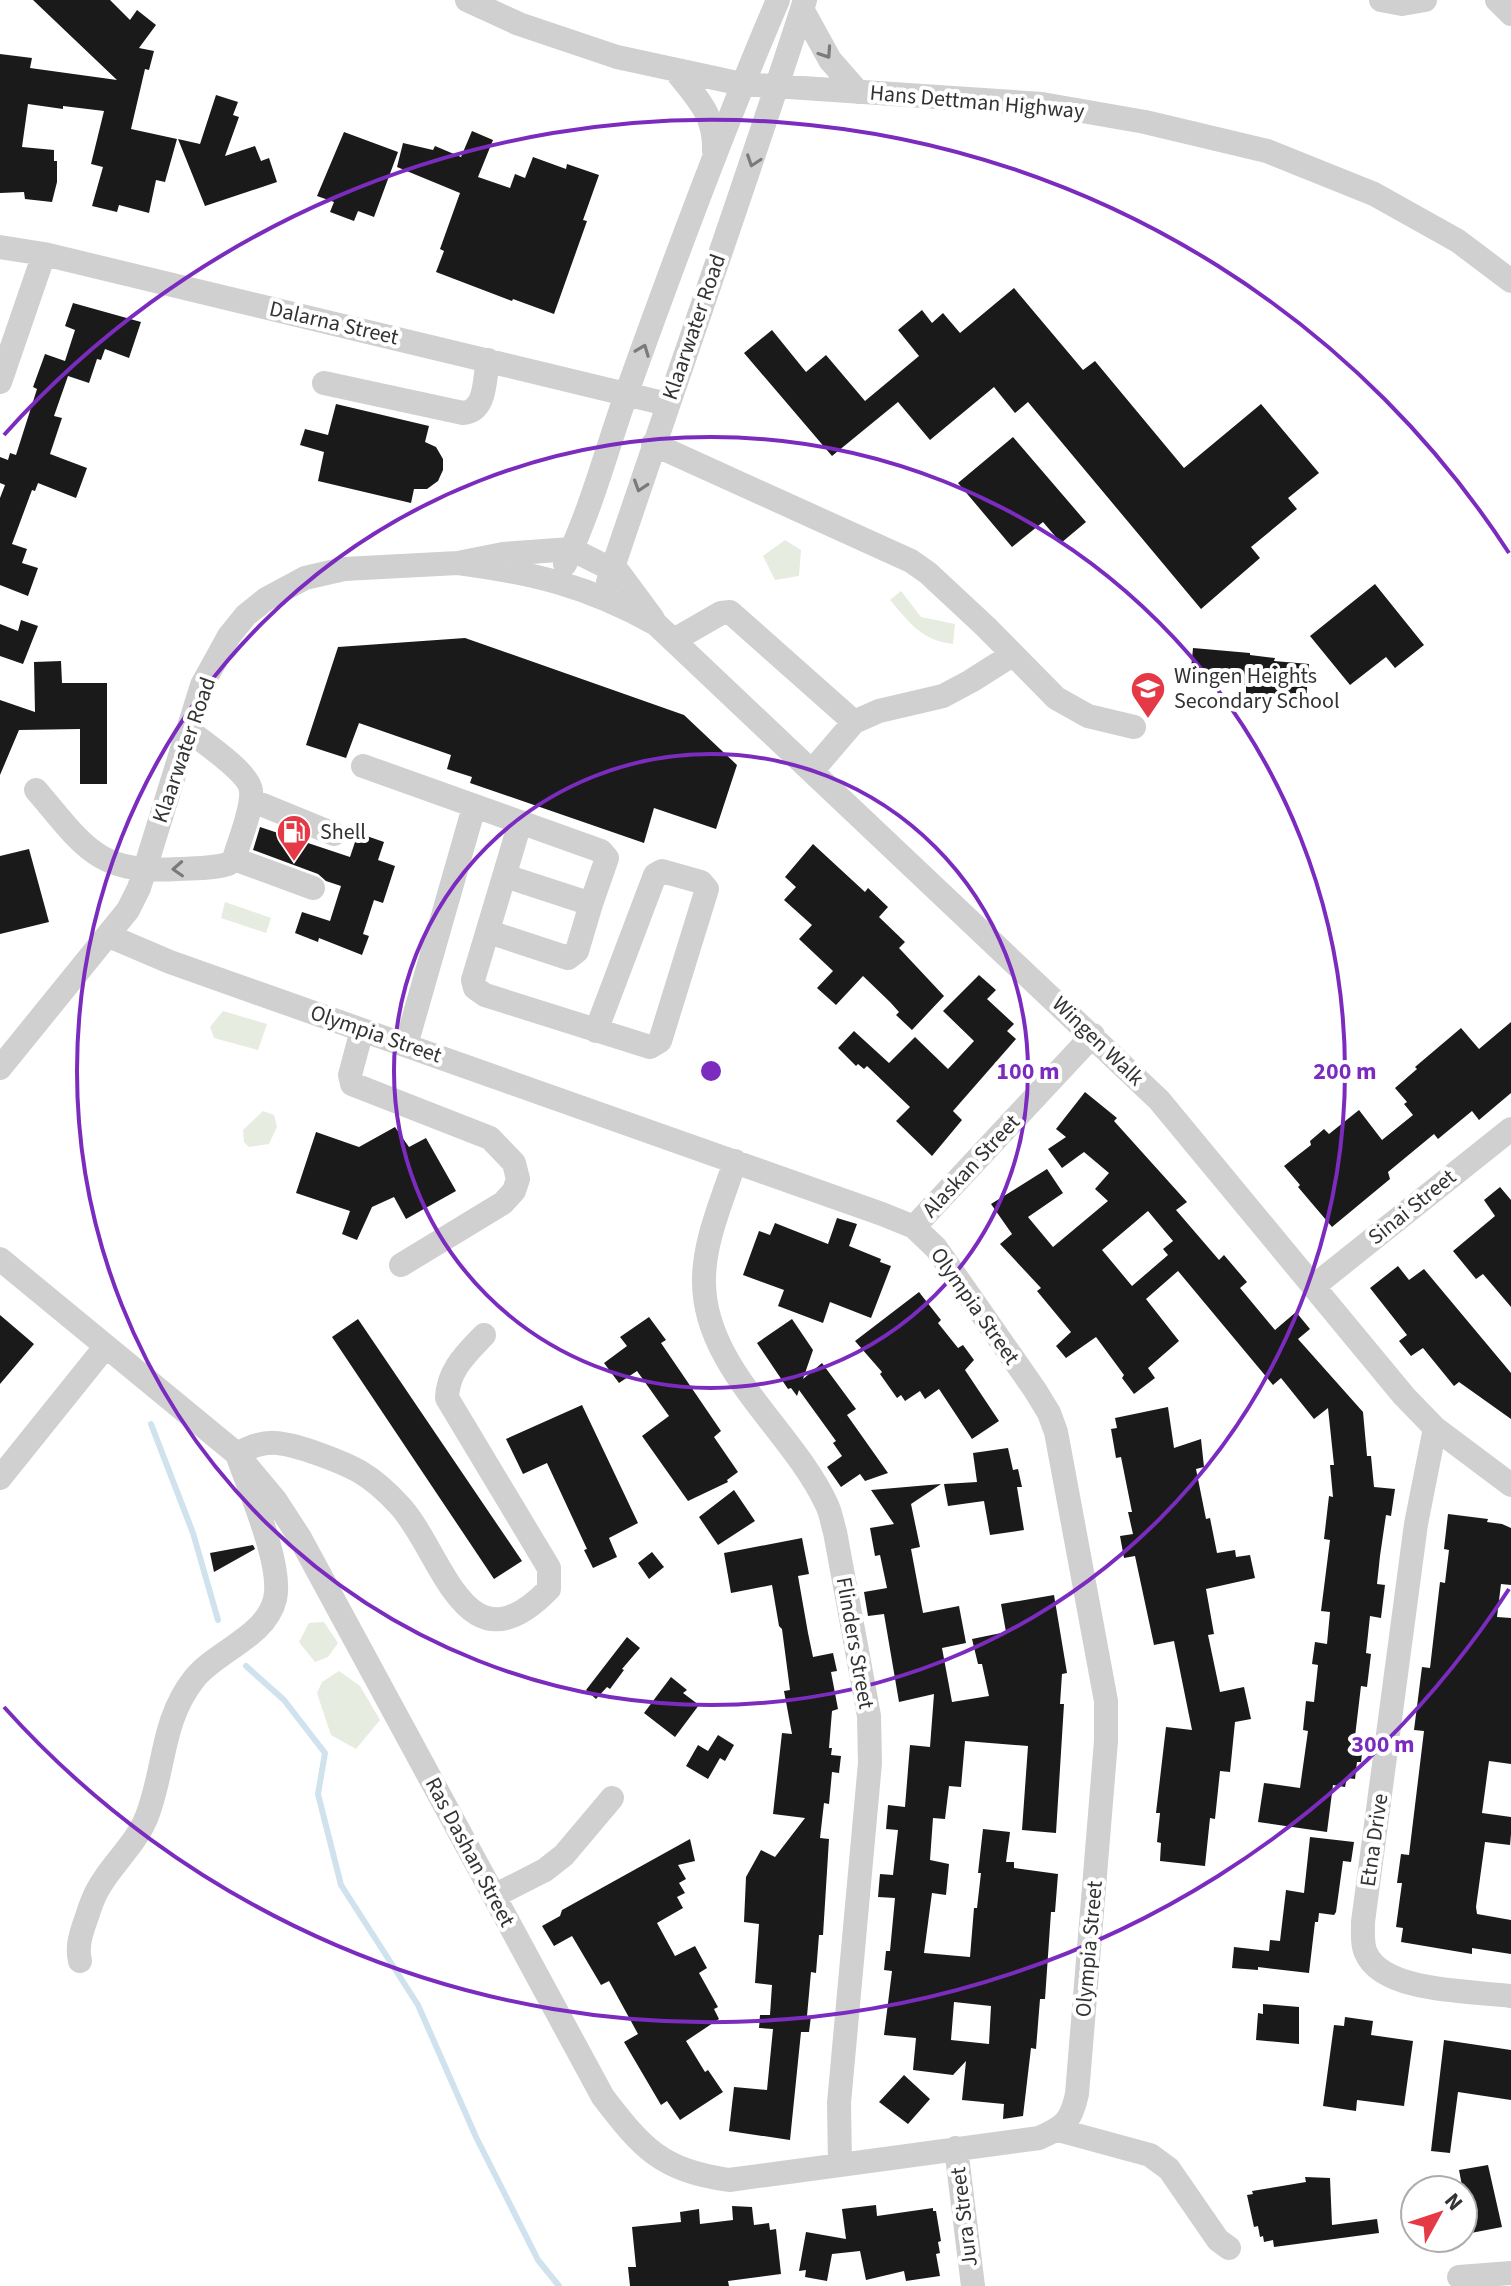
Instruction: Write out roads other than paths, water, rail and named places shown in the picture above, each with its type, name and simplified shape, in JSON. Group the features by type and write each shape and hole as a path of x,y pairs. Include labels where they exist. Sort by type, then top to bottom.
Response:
{"street":[{"name":"Hans Dettman Highway","path":"467,0 519,24 617,57 742,84 1042,104 1145,122 1267,151 1374,194 1458,241 1511,281"},
{"name":"Klaarwater Road","path":"556,580 596,492 626,395 742,84 778,0"},
{"path":"1388,2 1425,0"},
{"path":"1497,0 1511,14"},
{"path":"804,5 811,29 830,60 858,92"},
{"name":"Klaarwater Road","path":"458,563 556,580 604,596 804,5"},
{"path":"675,70 713,124 714,162"},
{"name":"Dalarna Street","path":"0,247 44,254 667,404"},
{"path":"0,382 44,254"},
{"path":"324,383 473,413 480,406 488,360"},
{"path":"653,444 911,561 940,584 1056,698 1088,716 1134,727"},
{"name":"Klaarwater Road","path":"0,1068 9,1045 109,936 128,910 144,871 202,685 229,636 246,615 266,599 305,578 344,569 458,563 503,554 571,549 613,568"},
{"name":"Wingen Walk","path":"613,568 665,632 1159,1100 1404,1396 1435,1428 1511,1485"},
{"name":"Wingen Walk","path":"604,596 665,632"},
{"path":"665,632 730,612 854,722"},
{"path":"812,771 854,722 879,711 943,696 1012,655"},
{"path":"188,730 243,774 251,786 251,800 234,859"},
{"path":"363,766 606,854 577,951 568,958 489,932"},
{"path":"36,790 80,841 111,864 144,871 220,866 234,859 313,888"},
{"path":"251,800 334,834"},
{"path":"406,1045 474,807"},
{"path":"520,823 473,980 480,993 596,1031 650,1047 660,1041 707,891 703,884 662,871 655,875 596,1031"},
{"path":"505,876 591,904"},
{"name":"Olympia Street","path":"109,936 170,962 914,1227 936,1248 1049,1413 1056,1432 1106,1701 1106,1741 1077,2094 1070,2119 1058,2130"},
{"path":"362,1030 350,1075 352,1084 490,1138 514,1163 518,1179 514,1191 503,1203 401,1265"},
{"name":"Alaskan Street","path":"914,1227 1093,1035"},
{"name":"Sinai Street","path":"1314,1286 1511,1129"},
{"name":"Flinders Street","path":"735,1161 708,1244 704,1279 707,1314 721,1351 827,1504 835,1532 869,1716 870,1763 839,2103 840,2165"},
{"name":"Ras Dashan Street","path":"0,1259 237,1454 276,1501 300,1538 603,2097 635,2138 666,2163 699,2176 729,2180 1039,2138 1058,2130"},
{"path":"80,1961 78,1945 97,1891 136,1838 146,1818 165,1741 179,1705 201,1671 258,1627 276,1596 277,1581 271,1554 237,1454 260,1443 290,1444 364,1472 403,1509 457,1598 470,1610 486,1618 503,1619 537,1601 549,1589 549,1568 447,1398 453,1369 484,1335"},
{"path":"0,1478 106,1346"},
{"name":"Etna Drive","path":"1435,1428 1414,1540 1363,1922 1364,1952 1376,1969 1392,1979 1409,1984 1511,1996"},
{"path":"494,1896 545,1870 564,1855 612,1798"},
{"path":"1058,2130 1150,2155 1169,2169 1218,2240 1229,2248"},
{"name":"Jura Street","path":"956,2148 973,2286"},
{"path":"1459,2277 1511,2273"}],"waterway":[{"path":"151,1424 193,1533 218,1620"},
{"path":"246,1666 284,1700 325,1753 318,1794 341,1885 418,2005 476,2137 538,2260 559,2286"}],"place":[{"name":"Wingen Heights Secondary School","path":"1148,720"},
{"name":"Shell","path":"294,863"}]}
